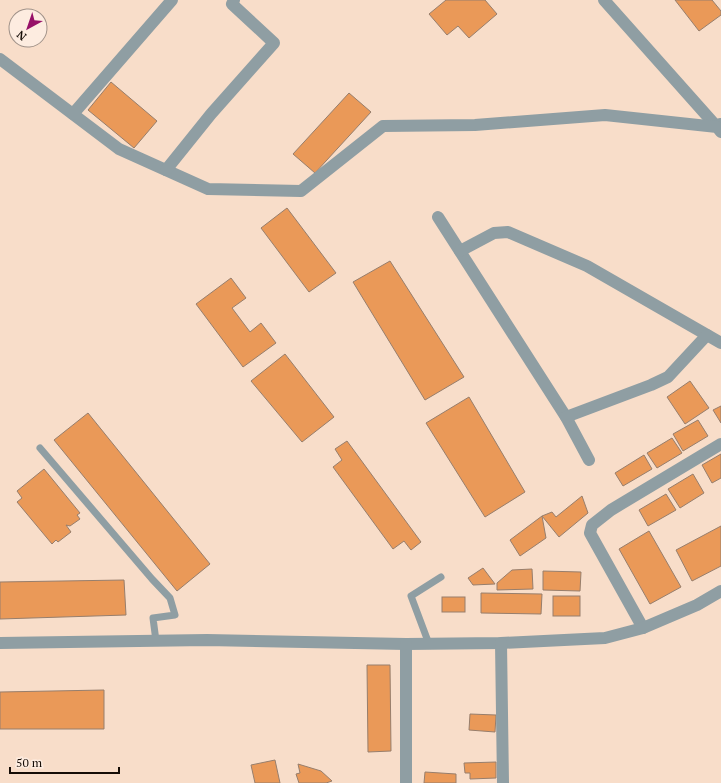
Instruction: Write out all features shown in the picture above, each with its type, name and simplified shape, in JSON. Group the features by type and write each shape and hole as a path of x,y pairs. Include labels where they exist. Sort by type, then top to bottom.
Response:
{"street":[{"path":"74,114 172,0"},
{"path":"166,170 211,114 274,43 232,4 234,0"},
{"path":"604,0 720,127"},
{"path":"0,59 119,148 208,189 301,191 383,126 475,125 605,115 720,127"},
{"path":"438,217 566,417 589,460"},
{"path":"460,251 494,233 508,232 587,266 721,343"},
{"path":"566,417 651,385 668,377 707,335"},
{"path":"643,628 590,533 592,525 611,510 721,444"},
{"path":"0,643 207,640 429,644 501,643 605,638 643,628 697,605 721,591"},
{"path":"501,643 503,783"},
{"path":"406,644 406,783"}],"lane":[{"path":"40,448 170,598 175,615 153,618 156,641"},
{"path":"429,644 411,596 441,577"}],"building":[{"path":"446,0 485,0 497,14 469,38 458,26 447,35 429,14"},
{"path":"675,0 712,0 721,11 721,15 699,31"},
{"path":"111,82 157,121 134,148 88,110"},
{"path":"349,93 371,112 315,173 293,154"},
{"path":"287,208 336,273 309,292 261,228"},
{"path":"390,261 464,377 425,400 353,282"},
{"path":"231,278 246,298 232,308 250,332 261,323 276,343 243,367 196,304"},
{"path":"285,354 334,417 302,442 251,381"},
{"path":"690,381 709,408 685,424 667,397"},
{"path":"469,397 525,492 485,517 426,423"},
{"path":"721,406 721,423 713,410"},
{"path":"88,413 210,564 177,591 54,440"},
{"path":"698,420 708,436 683,451 673,434"},
{"path":"672,438 682,453 657,468 647,453"},
{"path":"347,441 421,542 411,550 404,541 393,549 333,467 342,460 335,449"},
{"path":"721,454 721,478 712,483 702,465"},
{"path":"644,455 652,469 623,486 615,473"},
{"path":"44,469 80,513 77,515 80,519 70,526 66,525 71,532 58,542 56,540 52,544 17,502 22,498 17,491"},
{"path":"693,474 704,493 680,508 668,489"},
{"path":"666,494 676,510 648,526 639,510"},
{"path":"582,496 588,513 559,537 542,516 552,512 556,517"},
{"path":"542,516 546,538 520,556 510,540"},
{"path":"721,526 721,566 692,581 676,550"},
{"path":"649,531 681,587 650,604 619,549"},
{"path":"483,568 495,584 473,585 468,578"},
{"path":"532,569 533,589 497,590 497,583 512,570"},
{"path":"543,571 581,572 580,591 543,590"},
{"path":"124,580 126,615 0,619 0,582"},
{"path":"481,593 542,594 541,614 481,613"},
{"path":"553,596 580,596 580,616 553,616"},
{"path":"442,597 465,597 465,612 442,612"},
{"path":"367,665 390,665 391,751 368,752"},
{"path":"104,690 104,729 0,729 0,692"},
{"path":"470,714 496,715 495,732 469,730"},
{"path":"275,760 280,783 255,783 251,765"},
{"path":"496,762 496,778 470,779 470,773 465,773 464,763"},
{"path":"298,764 321,771 332,781 326,783 299,783 296,774 300,773"},
{"path":"425,772 456,774 456,783 424,783"}]}
